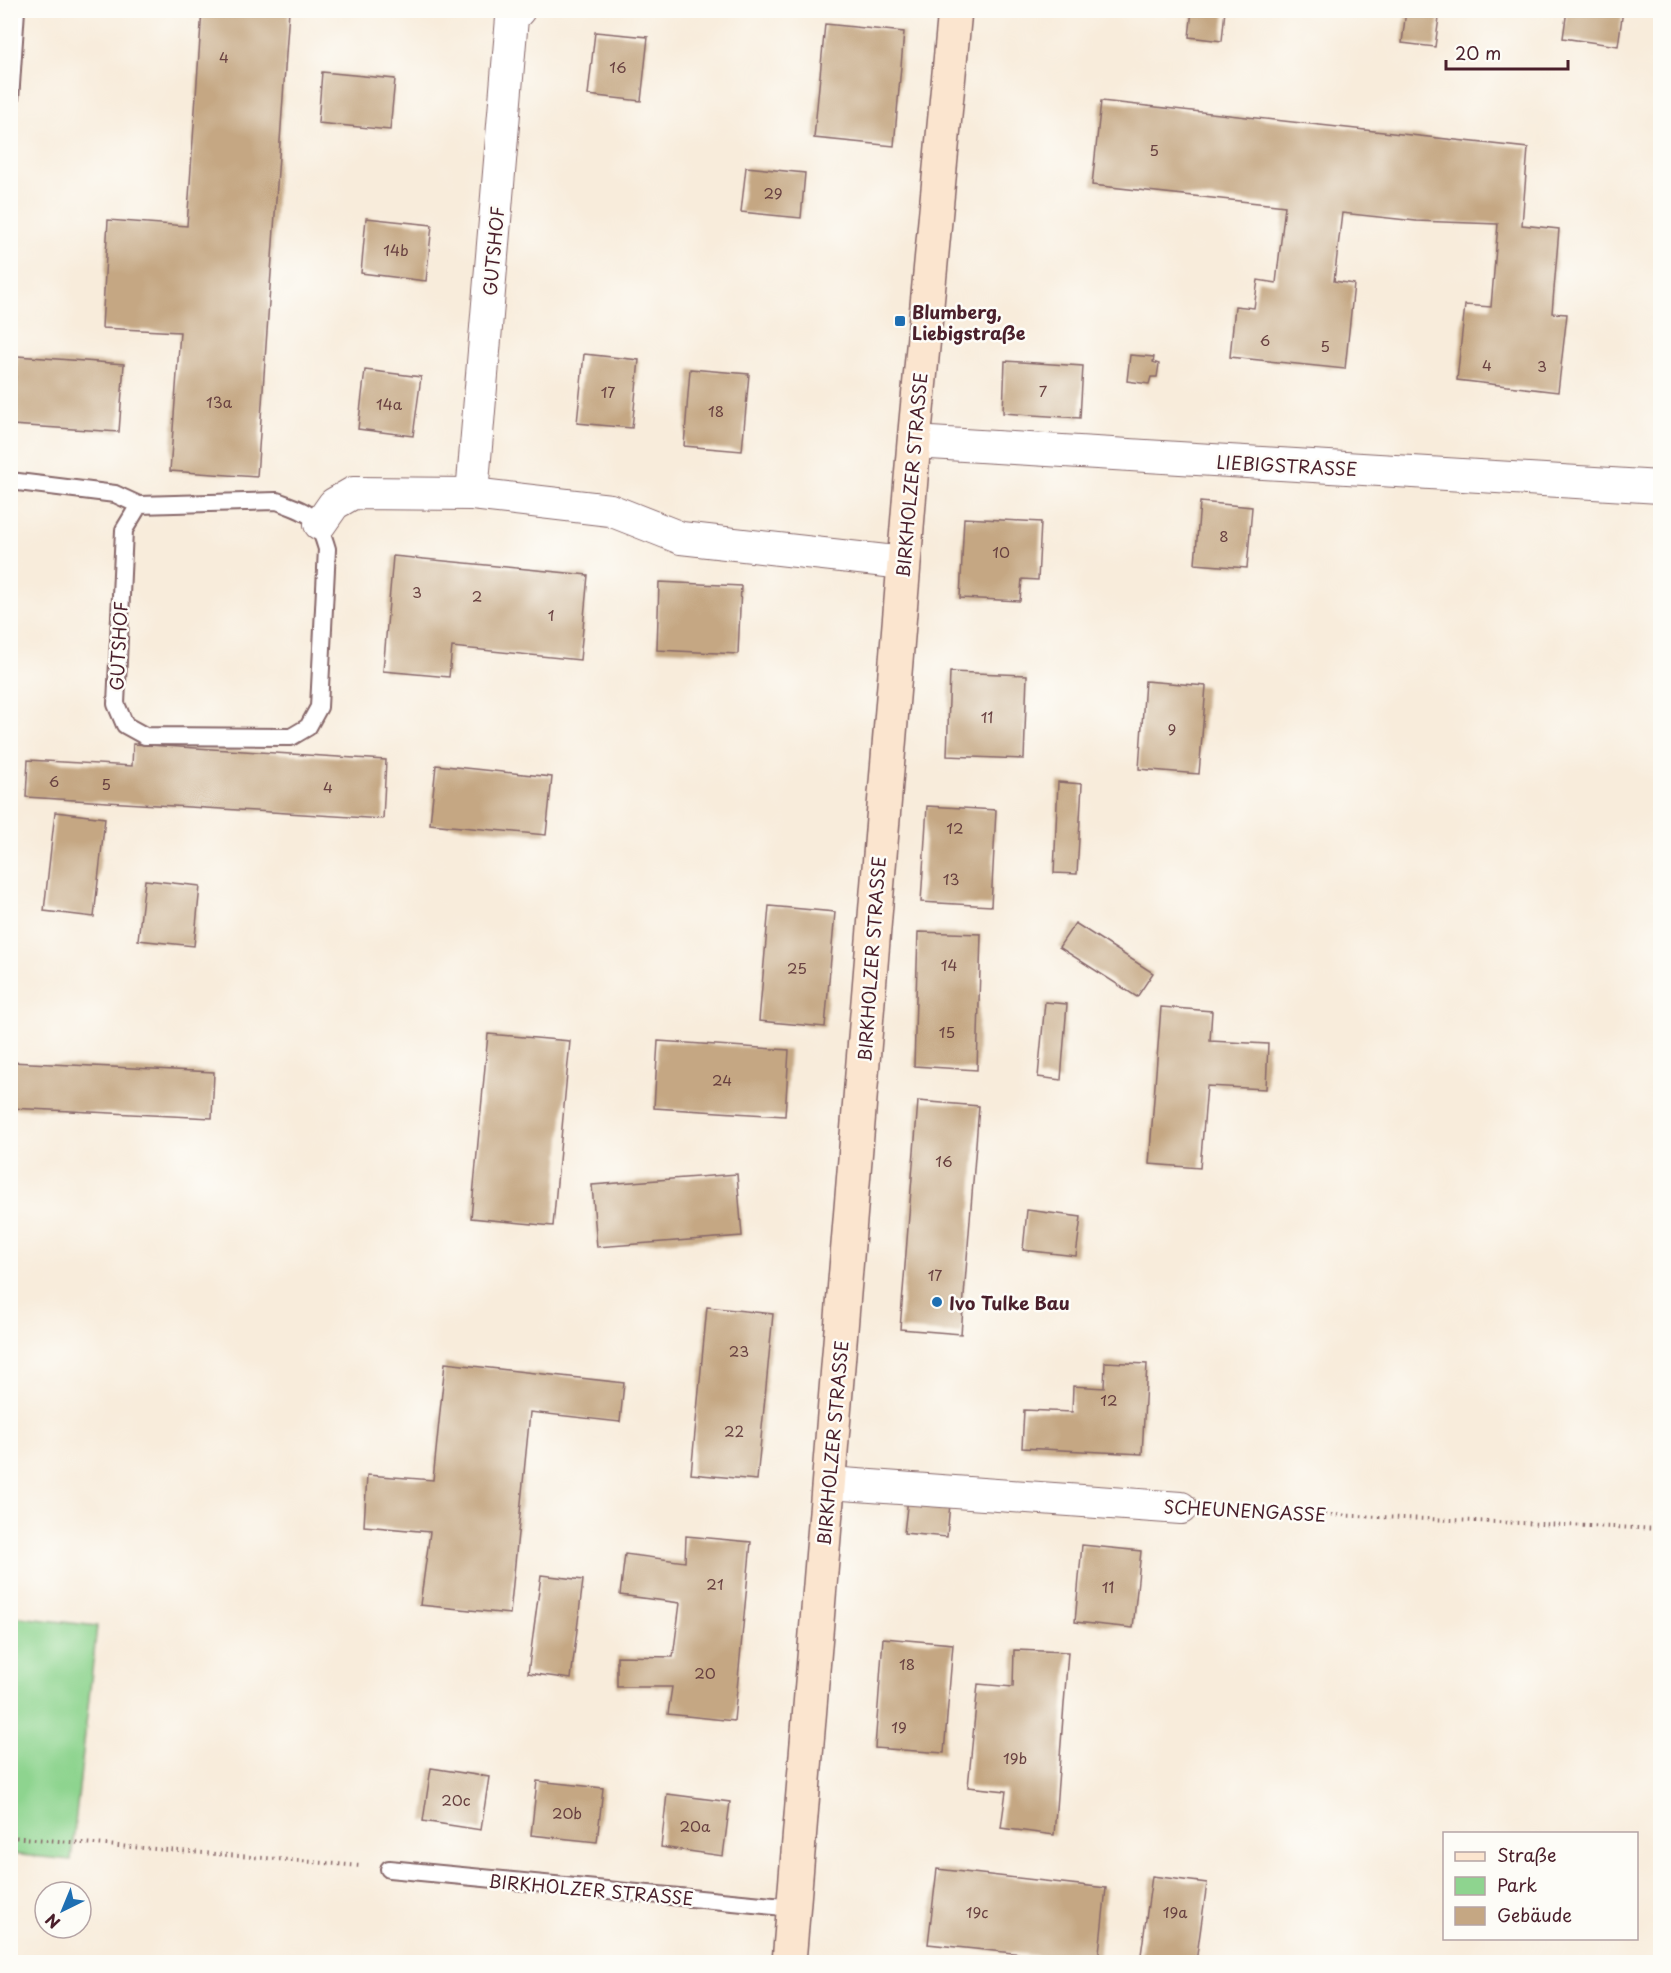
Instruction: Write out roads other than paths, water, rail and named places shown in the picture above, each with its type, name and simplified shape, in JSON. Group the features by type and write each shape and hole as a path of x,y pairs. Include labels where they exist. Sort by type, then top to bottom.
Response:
{"main road":[{"name":"BIRKHOLZER STRASSE","path":"789,1962 914,442 955,11"}],"street":[{"name":"GUTSHOF","path":"472,494 512,18 519,10"},
{"path":"944,10 955,11"},
{"name":"LIEBIGSTRASSE","path":"914,442 1660,487"},
{"path":"320,524 334,504 353,493 472,494 610,510 681,538 904,562"},
{"name":"SCHEUNENGASSE","path":"829,1483 1181,1508"}],"lane":[{"path":"10,100 16,10"},
{"path":"10,481 115,494 139,505 277,501 301,510 320,524"},
{"name":"GUTSHOF","path":"139,505 124,530 116,704 125,725 145,736 291,736 308,727 319,707 327,549 320,524"},
{"name":"BIRKHOLZER STRASSE","path":"389,1869 794,1908"}],"place":[{"name":"Blumberg, Liebigstraße","path":"900,321"},
{"name":"Ivo Tulke Bau","path":"937,1302"}]}
